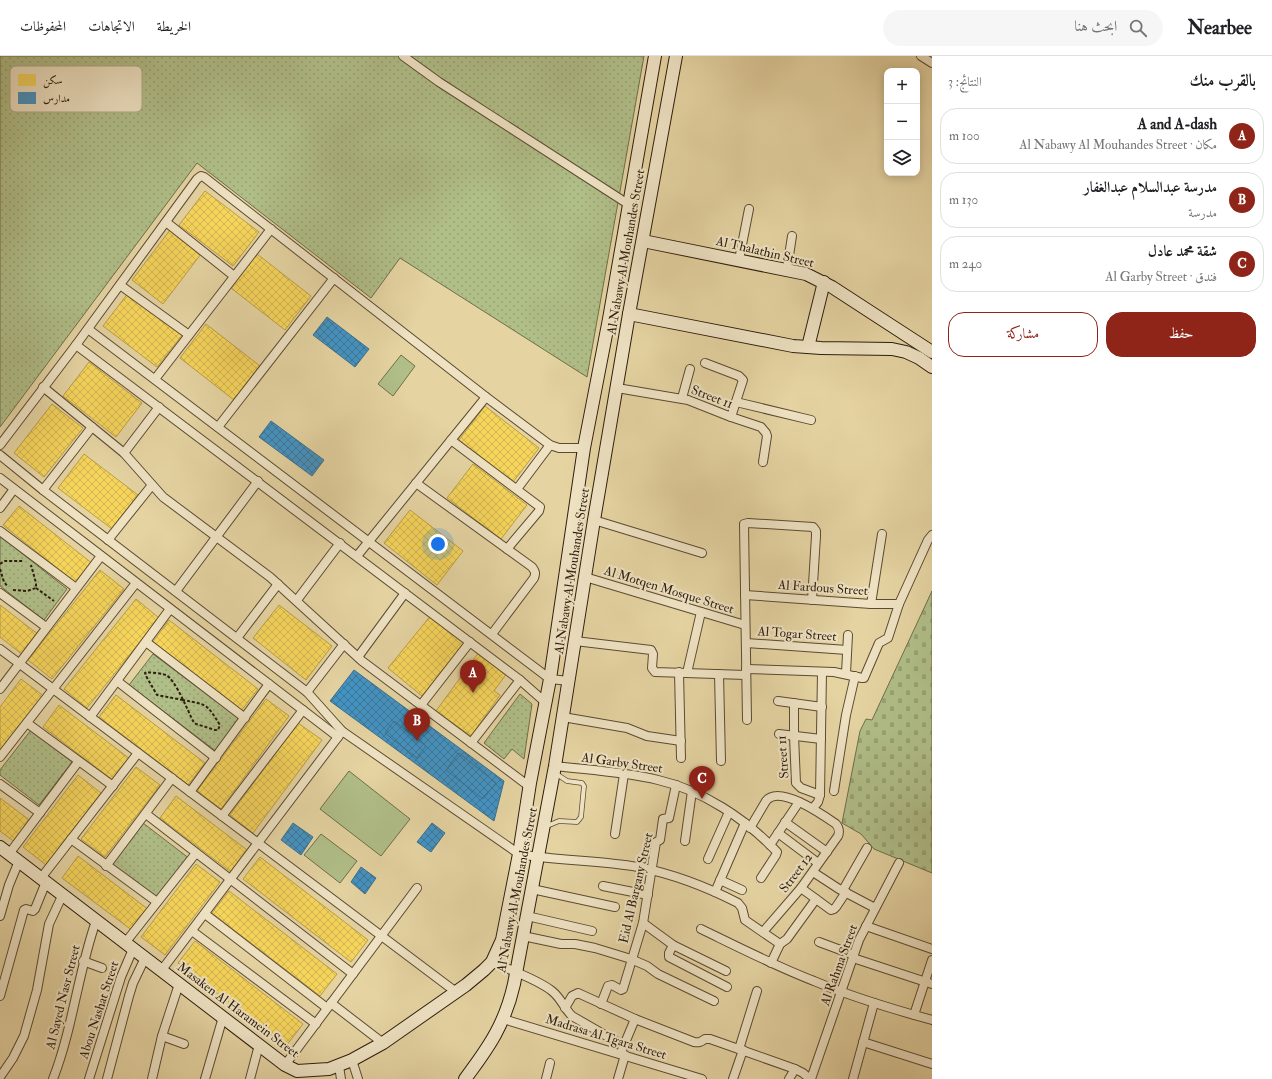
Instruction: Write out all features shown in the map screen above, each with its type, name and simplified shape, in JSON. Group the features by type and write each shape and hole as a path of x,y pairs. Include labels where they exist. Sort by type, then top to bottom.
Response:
{"street":[{"path":"403,56 439,82 628,204"},
{"name":"Al Nabawy Al Mouhandes Street","path":"492,962 498,951 505,928 519,854 550,678 584,448 609,319 655,56"},
{"name":"Al Nabawy Al Mouhandes Street","path":"465,1079 488,1047 503,1019 511,996 554,769 628,318 676,56"},
{"path":"922,56 932,63"},
{"path":"0,445 88,329 197,179 201,176 206,178 486,397 550,445 559,448 584,448"},
{"path":"739,260 749,209"},
{"path":"166,222 234,276"},
{"path":"155,379 271,229"},
{"path":"787,269 792,236"},
{"name":"Al Thalathin Street","path":"642,241 806,274 824,282 925,353 932,367"},
{"path":"218,427 334,278"},
{"path":"808,347 824,282"},
{"path":"120,285 189,335"},
{"name":"Al Thalathin Street","path":"609,319 628,318 793,346 892,349 906,352 925,353"},
{"path":"88,329 550,678 568,681"},
{"path":"76,345 520,680 545,702"},
{"path":"705,363 741,377 743,383 731,417"},
{"path":"682,398 690,369"},
{"path":"43,387 124,452 163,497 278,584 358,657 530,787"},
{"name":"Street 11","path":"617,388 682,398 731,417 758,425 764,429 767,436 763,462"},
{"path":"357,556 486,397"},
{"path":"736,402 811,420"},
{"path":"124,452 159,407"},
{"path":"43,490 92,427"},
{"path":"451,440 540,508 507,548"},
{"path":"517,489 550,445"},
{"path":"0,455 43,490 307,692 340,734"},
{"path":"0,478 302,710 519,854 623,865 652,870 683,880 715,892 738,903 742,908 746,920 780,944"},
{"path":"176,591 258,481"},
{"path":"416,482 532,566 535,570 535,574 492,634"},
{"path":"108,540 152,485"},
{"path":"0,508 14,489"},
{"path":"594,520 702,553"},
{"path":"747,720 744,524 813,527 816,531 816,536 812,600"},
{"path":"0,531 76,588"},
{"path":"871,604 882,534"},
{"path":"834,791 846,715 861,677 879,643 888,638 899,604 928,540 932,535"},
{"path":"297,600 340,543"},
{"path":"0,689 101,556"},
{"name":"Al Motqen Mosque Street","path":"585,577 745,625"},
{"path":"0,757 136,583"},
{"path":"237,638 278,584"},
{"path":"0,593 46,627"},
{"path":"358,657 405,593"},
{"name":"Al Fardous Street","path":"745,595 871,604 899,604"},
{"path":"90,717 170,609"},
{"path":"681,758 683,672 701,612"},
{"path":"846,674 848,635"},
{"path":"575,641 651,650 653,654 653,671 719,674 746,672 822,672 861,677"},
{"path":"146,642 245,718"},
{"path":"421,705 470,642"},
{"name":"Al Togar Street","path":"746,643 847,650"},
{"path":"307,692 344,644"},
{"path":"0,649 456,992"},
{"path":"715,892 748,826 768,797 776,795 813,808 818,802 820,795 822,672"},
{"path":"719,674 722,761"},
{"path":"471,743 520,680"},
{"path":"117,681 216,758"},
{"path":"190,792 270,684"},
{"path":"778,701 822,707"},
{"name":"Street 11","path":"794,703 796,783 801,788 820,795"},
{"path":"222,816 302,710"},
{"path":"563,717 627,728 647,736 681,741"},
{"path":"26,723 113,786"},
{"path":"161,971 340,734"},
{"path":"779,734 821,739"},
{"path":"0,996 24,910 26,909 33,911 35,909 44,880 72,839 138,753"},
{"path":"4,850 40,813 78,762"},
{"name":"Al Garby Street","path":"554,769 624,774 659,780 676,785 711,800 748,826 770,845"},
{"path":"615,834 624,774"},
{"path":"106,866 172,778"},
{"path":"0,784 40,813"},
{"name":"Eid Al Bargany Street","path":"601,1004 608,986 621,990 623,989 643,923 656,842 660,840 663,819 669,818 676,785"},
{"path":"685,841 692,791"},
{"path":"761,878 777,854 770,845 799,802"},
{"name":"Street 12","path":"763,932 801,888 838,836 839,828 836,824 813,808"},
{"path":"708,858 729,812"},
{"path":"146,814 353,974"},
{"path":"785,822 827,852"},
{"path":"778,832 818,863"},
{"path":"72,839 106,866 157,902"},
{"path":"801,888 831,910 834,909 867,848"},
{"name":"Masaken Al Haramein Street","path":"4,850 223,1017 296,1075 339,1066 383,1043 475,978 492,962"},
{"name":"Abou Nashat Street","path":"89,1079 121,977 129,946 157,902 196,853"},
{"path":"0,916 9,885 19,862"},
{"name":"Al Rahma Street","path":"810,1079 842,992 853,956 866,926 899,863"},
{"path":"813,872 839,889 875,908"},
{"path":"720,880 742,890"},
{"path":"603,886 648,895"},
{"path":"285,1065 417,888"},
{"path":"532,889 615,908"},
{"path":"0,1077 13,1058 24,1036 37,990 49,924 62,894"},
{"path":"771,963 780,944 786,940 816,899"},
{"path":"205,914 329,1006 383,1043"},
{"path":"527,916 592,931"},
{"name":"Al Sayed Nasr Street","path":"53,1079 63,1050 83,961 96,920"},
{"path":"643,923 665,941 726,971"},
{"path":"866,926 932,949"},
{"path":"701,929 771,963 842,992 932,1020"},
{"path":"192,931 316,1024"},
{"path":"523,936 561,944 576,944 631,959 714,1001"},
{"path":"819,942 928,983"},
{"path":"673,945 669,953 669,957 727,987"},
{"path":"107,1079 133,983 145,958"},
{"path":"914,1015 928,983 932,960"},
{"path":"83,961 102,968"},
{"path":"492,962 545,986 560,999 565,1008 576,1018 623,1052"},
{"path":"152,1079 162,1036 179,984"},
{"path":"733,1079 757,991"},
{"path":"565,1008 572,996 576,993 635,1019 698,1043 708,1038 795,1069 804,1073 810,1079"},
{"path":"853,1079 874,1003"},
{"path":"205,1079 223,1017"},
{"name":"Madrasa Al Tgara Street","path":"503,1019 623,1052 702,1079"},
{"path":"618,1079 623,1052 635,1019"},
{"path":"162,1036 184,1044"},
{"path":"863,1042 932,1064"},
{"path":"250,1079 259,1045"},
{"path":"352,1060 358,1079"},
{"path":"546,1079 550,1063"},
{"path":"339,1066 341,1079"},
{"path":"789,1079 795,1069"}],"lane":[{"path":"542,831 553,823 559,821 577,822 581,817 584,786 582,783 562,779 554,769"}],"path":[{"path":"0,564 8,560 27,562"},
{"path":"30,563 36,588"},
{"path":"0,569 4,582 12,590 28,591 36,588"},
{"path":"36,588 54,601"},
{"path":"182,700 157,695 146,676 146,673 162,674 169,677 182,700 196,724 215,730 220,728 220,725 208,707 203,704 182,700"}],"green space":[{"path":"0,56 644,56 587,377 400,258 371,298 197,163 0,427"},
{"path":"401,355 415,366 393,396 378,384"},
{"path":"0,536 67,589 44,620 0,586"},
{"path":"932,591 932,873 874,849 861,834 842,823 860,731 866,719 872,720"},
{"path":"153,654 241,720 217,752 129,685"},
{"path":"520,694 532,704 524,759 512,749 504,759 484,743"},
{"path":"31,730 72,762 39,805 0,775 0,770"},
{"path":"349,771 410,819 381,856 320,809"},
{"path":"143,823 190,859 158,902 111,865"},
{"path":"321,834 357,861 340,883 304,855"}],"building: سكن":[{"path":"205,191 259,232 233,266 179,225"},
{"path":"170,230 201,254 163,304 132,280"},
{"path":"257,254 311,296 285,330 231,288"},
{"path":"129,292 183,334 157,367 103,326"},
{"path":"206,324 260,366 234,400 180,358"},
{"path":"89,362 142,403 116,437 63,396"},
{"path":"52,404 83,428 44,477 14,453"},
{"path":"485,406 539,448 513,482 459,440"},
{"path":"84,454 138,495 112,529 58,488"},
{"path":"473,464 527,505 501,539 447,498"},
{"path":"19,506 93,564 77,584 3,525"},
{"path":"410,510 463,551 437,585 384,543"},
{"path":"100,570 124,589 52,679 28,660"},
{"path":"136,599 159,618 87,708 64,689"},
{"path":"0,605 39,635 23,655 0,637"},
{"path":"279,605 332,646 306,680 253,638"},
{"path":"432,614 466,641 422,696 388,668"},
{"path":"169,620 258,689 241,711 153,642"},
{"path":"479,652 507,673 494,691 500,695 471,736 436,711"},
{"path":"21,679 45,697 0,756 0,707"},
{"path":"116,695 205,763 188,785 99,717"},
{"path":"266,699 289,716 221,809 197,791"},
{"path":"59,705 130,759 114,781 43,727"},
{"path":"298,723 322,740 253,833 230,815"},
{"path":"136,767 160,785 105,857 81,839"},
{"path":"78,775 101,793 46,865 23,847"},
{"path":"176,796 247,850 231,872 160,818"},
{"path":"0,798 32,822 16,843 0,831"},
{"path":"78,856 149,910 133,931 62,878"},
{"path":"260,857 368,940 351,962 243,879"},
{"path":"196,864 220,882 165,955 141,937"},
{"path":"229,891 337,974 320,996 212,913"},
{"path":"195,941 303,1024 286,1046 178,963"}],"building: مدارس":[{"path":"327,317 369,349 355,367 313,335"},
{"path":"271,421 324,460 312,476 259,437"},
{"path":"354,670 504,781 494,821 330,701"},
{"path":"394,721 426,746 417,758 385,733"},
{"path":"459,753 496,783 483,799 446,770"},
{"path":"293,823 313,837 301,855 281,840"},
{"path":"432,823 445,833 431,852 417,842"},
{"path":"361,867 376,878 365,894 351,882"}],"place":[{"name":"A and A-dash","path":"473,693"},
{"name":"مدرسة عبدالسلام عبدالغفار","path":"417,741"},
{"name":"شقة محمد عادل","path":"702,799"}]}
